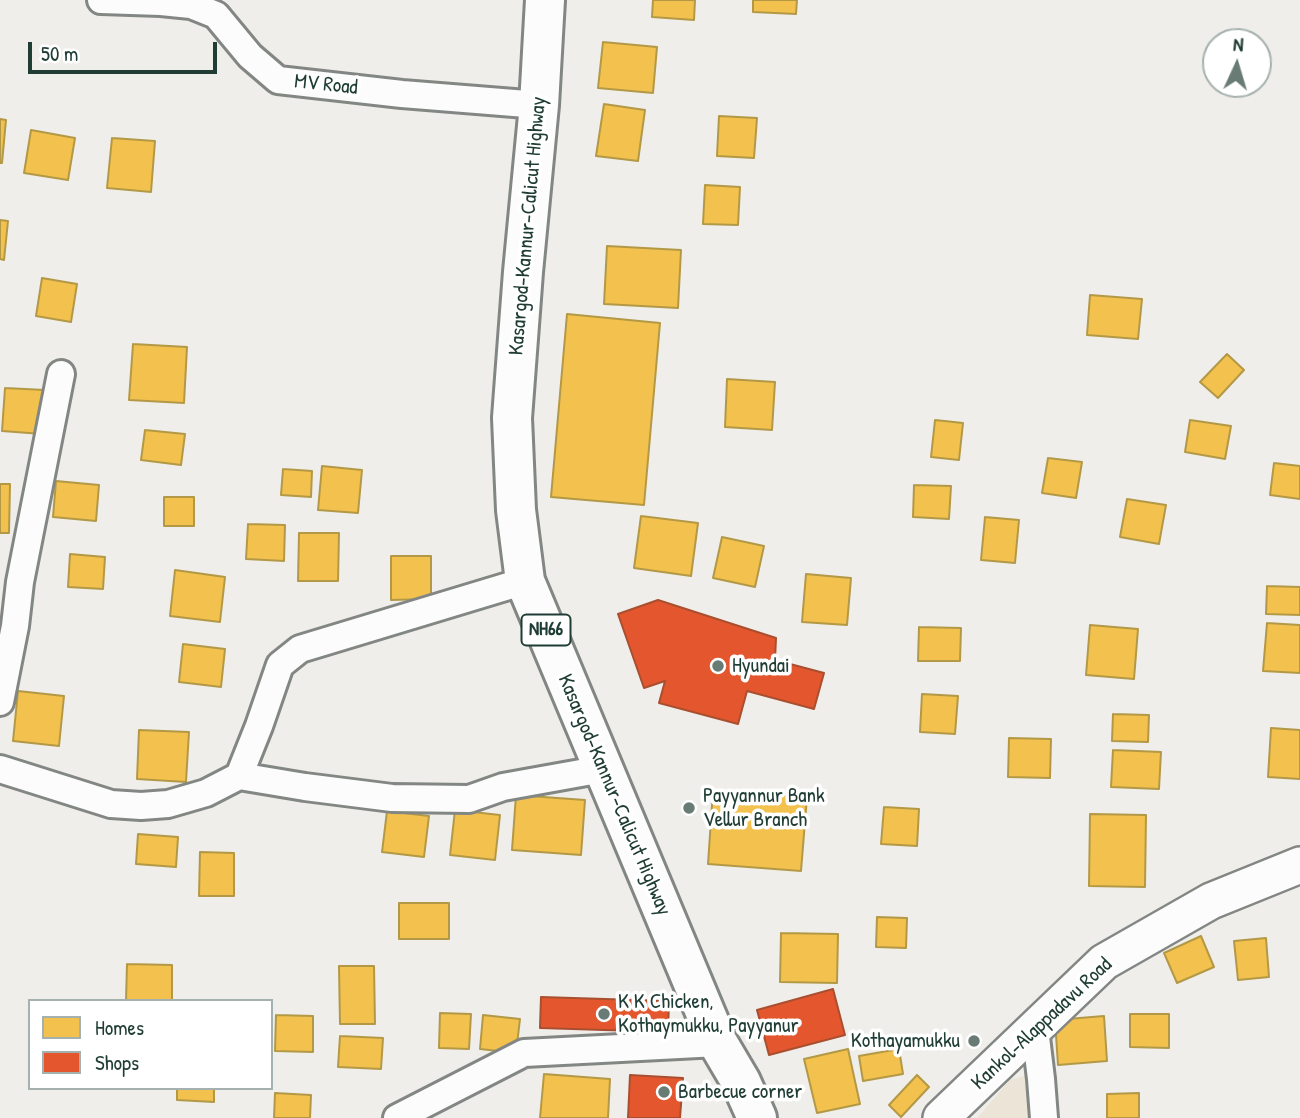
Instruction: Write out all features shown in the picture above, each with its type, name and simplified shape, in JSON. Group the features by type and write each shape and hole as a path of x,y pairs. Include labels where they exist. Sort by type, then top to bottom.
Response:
{"highway":[{"name":"Kasargod-Kannur-Calicut Highway","path":"545,0 539,105 512,418 516,510 525,581 718,1042 741,1082 757,1118"}],"main road":[{"name":"Kankol-Alappadavu Road","path":"941,1118 1104,962 1211,901 1300,865"}],"street":[{"name":"MV Road","path":"101,0 191,5 216,15 250,56 278,80 402,94 539,105"},
{"path":"0,702 15,626 10,583 61,374"},
{"path":"239,776 280,665 300,649 525,581"},
{"path":"0,769 111,804 141,806 168,804 206,793 239,776 392,799 469,799 503,787 603,769"},
{"path":"1035,1029 1044,1118"},
{"path":"397,1118 524,1053 718,1042"}],"shaded area":[{"path":"1031,1074 1036,1118 977,1118 1010,1080"}],"building: Homes":[{"path":"653,0 695,0 694,20 652,17"},
{"path":"753,0 797,0 796,14 753,12"},
{"path":"603,42 657,47 653,93 598,88"},
{"path":"604,104 645,110 638,161 596,156"},
{"path":"719,116 757,118 754,158 717,156"},
{"path":"0,119 6,120 2,163 0,163"},
{"path":"31,130 75,138 68,180 24,173"},
{"path":"112,138 155,141 151,192 107,188"},
{"path":"705,185 740,187 738,225 703,224"},
{"path":"0,220 8,221 4,260 0,259"},
{"path":"607,246 681,250 678,308 604,304"},
{"path":"42,278 77,284 71,322 36,316"},
{"path":"1090,295 1142,299 1138,339 1087,335"},
{"path":"567,314 660,323 644,505 551,497"},
{"path":"133,344 187,347 184,403 129,400"},
{"path":"1227,354 1244,370 1218,398 1200,382"},
{"path":"727,379 775,382 772,430 725,427"},
{"path":"5,388 45,390 42,434 2,431"},
{"path":"935,420 963,423 959,460 931,457"},
{"path":"1190,420 1231,426 1225,459 1185,452"},
{"path":"145,430 185,434 181,465 141,460"},
{"path":"1048,458 1082,462 1076,498 1042,493"},
{"path":"1274,463 1300,466 1300,499 1270,495"},
{"path":"322,466 362,470 358,513 318,510"},
{"path":"283,469 312,471 311,497 281,495"},
{"path":"56,481 99,485 96,521 53,517"},
{"path":"0,484 10,484 9,533 0,533"},
{"path":"914,485 951,486 949,519 913,517"},
{"path":"164,497 194,497 194,526 164,526"},
{"path":"1127,499 1166,505 1159,544 1120,537"},
{"path":"641,516 698,523 691,576 634,568"},
{"path":"985,517 1019,520 1015,563 981,560"},
{"path":"248,524 285,525 284,561 246,559"},
{"path":"299,533 339,533 338,581 298,581"},
{"path":"722,537 764,546 755,587 713,578"},
{"path":"70,554 105,557 103,589 68,587"},
{"path":"391,556 431,556 431,599 391,600"},
{"path":"175,570 225,577 220,622 170,616"},
{"path":"806,574 851,578 847,625 802,622"},
{"path":"1267,586 1300,587 1300,615 1266,614"},
{"path":"1267,623 1300,625 1300,673 1263,671"},
{"path":"1090,625 1138,629 1134,679 1086,675"},
{"path":"919,627 961,628 960,661 918,661"},
{"path":"183,644 225,649 221,687 179,682"},
{"path":"18,691 64,696 59,746 13,741"},
{"path":"922,694 958,696 955,734 920,732"},
{"path":"1113,714 1149,715 1148,742 1112,741"},
{"path":"1271,728 1300,730 1300,779 1268,777"},
{"path":"139,730 189,732 186,782 137,779"},
{"path":"1009,738 1051,739 1050,778 1008,777"},
{"path":"1113,750 1161,752 1159,789 1111,787"},
{"path":"713,790 807,797 801,871 708,864"},
{"path":"516,795 585,800 581,855 512,850"},
{"path":"884,807 919,809 917,846 881,844"},
{"path":"455,810 500,815 495,860 450,855"},
{"path":"387,811 429,816 424,857 382,852"},
{"path":"1090,814 1146,815 1145,887 1089,886"},
{"path":"138,834 178,837 176,867 136,864"},
{"path":"200,852 234,853 234,896 199,896"},
{"path":"399,903 449,903 449,939 399,939"},
{"path":"877,917 907,918 906,948 876,947"},
{"path":"781,933 838,934 837,983 780,982"},
{"path":"1201,936 1214,967 1177,983 1164,953"},
{"path":"1266,938 1269,977 1238,980 1234,941"},
{"path":"127,964 172,965 172,999 126,999"},
{"path":"339,966 374,966 375,1024 340,1024"},
{"path":"440,1013 471,1014 469,1049 439,1048"},
{"path":"1130,1014 1169,1014 1169,1048 1130,1047"},
{"path":"276,1015 313,1016 313,1052 275,1051"},
{"path":"483,1015 520,1019 516,1053 480,1049"},
{"path":"1104,1016 1107,1061 1058,1065 1055,1020"},
{"path":"340,1036 383,1038 381,1069 338,1067"},
{"path":"848,1049 860,1104 817,1113 804,1059"},
{"path":"899,1049 903,1074 863,1081 859,1056"},
{"path":"544,1074 610,1079 608,1118 540,1118"},
{"path":"917,1075 929,1087 901,1117 889,1105"},
{"path":"177,1090 214,1090 214,1102 177,1100"},
{"path":"275,1093 311,1095 310,1118 274,1118"},
{"path":"1139,1093 1139,1118 1107,1118 1107,1094"}],"building: Shops":[{"name":"Hyundai","path":"658,600 776,638 775,660 824,673 814,709 747,691 738,724 659,703 665,681 644,688 618,614"},
{"path":"833,989 845,1035 769,1055 757,1010"},
{"name":"K K Chicken, Kothaymukku, Payyanur","path":"541,997 669,1001 668,1032 540,1028"},
{"path":"630,1075 683,1078 680,1118 628,1118"}],"place":[{"name":"Hyundai","path":"718,666"},
{"name":"Payyannur Bank Vellur Branch","path":"689,808"},
{"name":"K K Chicken, Kothaymukku, Payyanur","path":"604,1014"},
{"name":"Kothayamukku","path":"974,1041"},
{"name":"Barbecue corner","path":"664,1092"}]}
